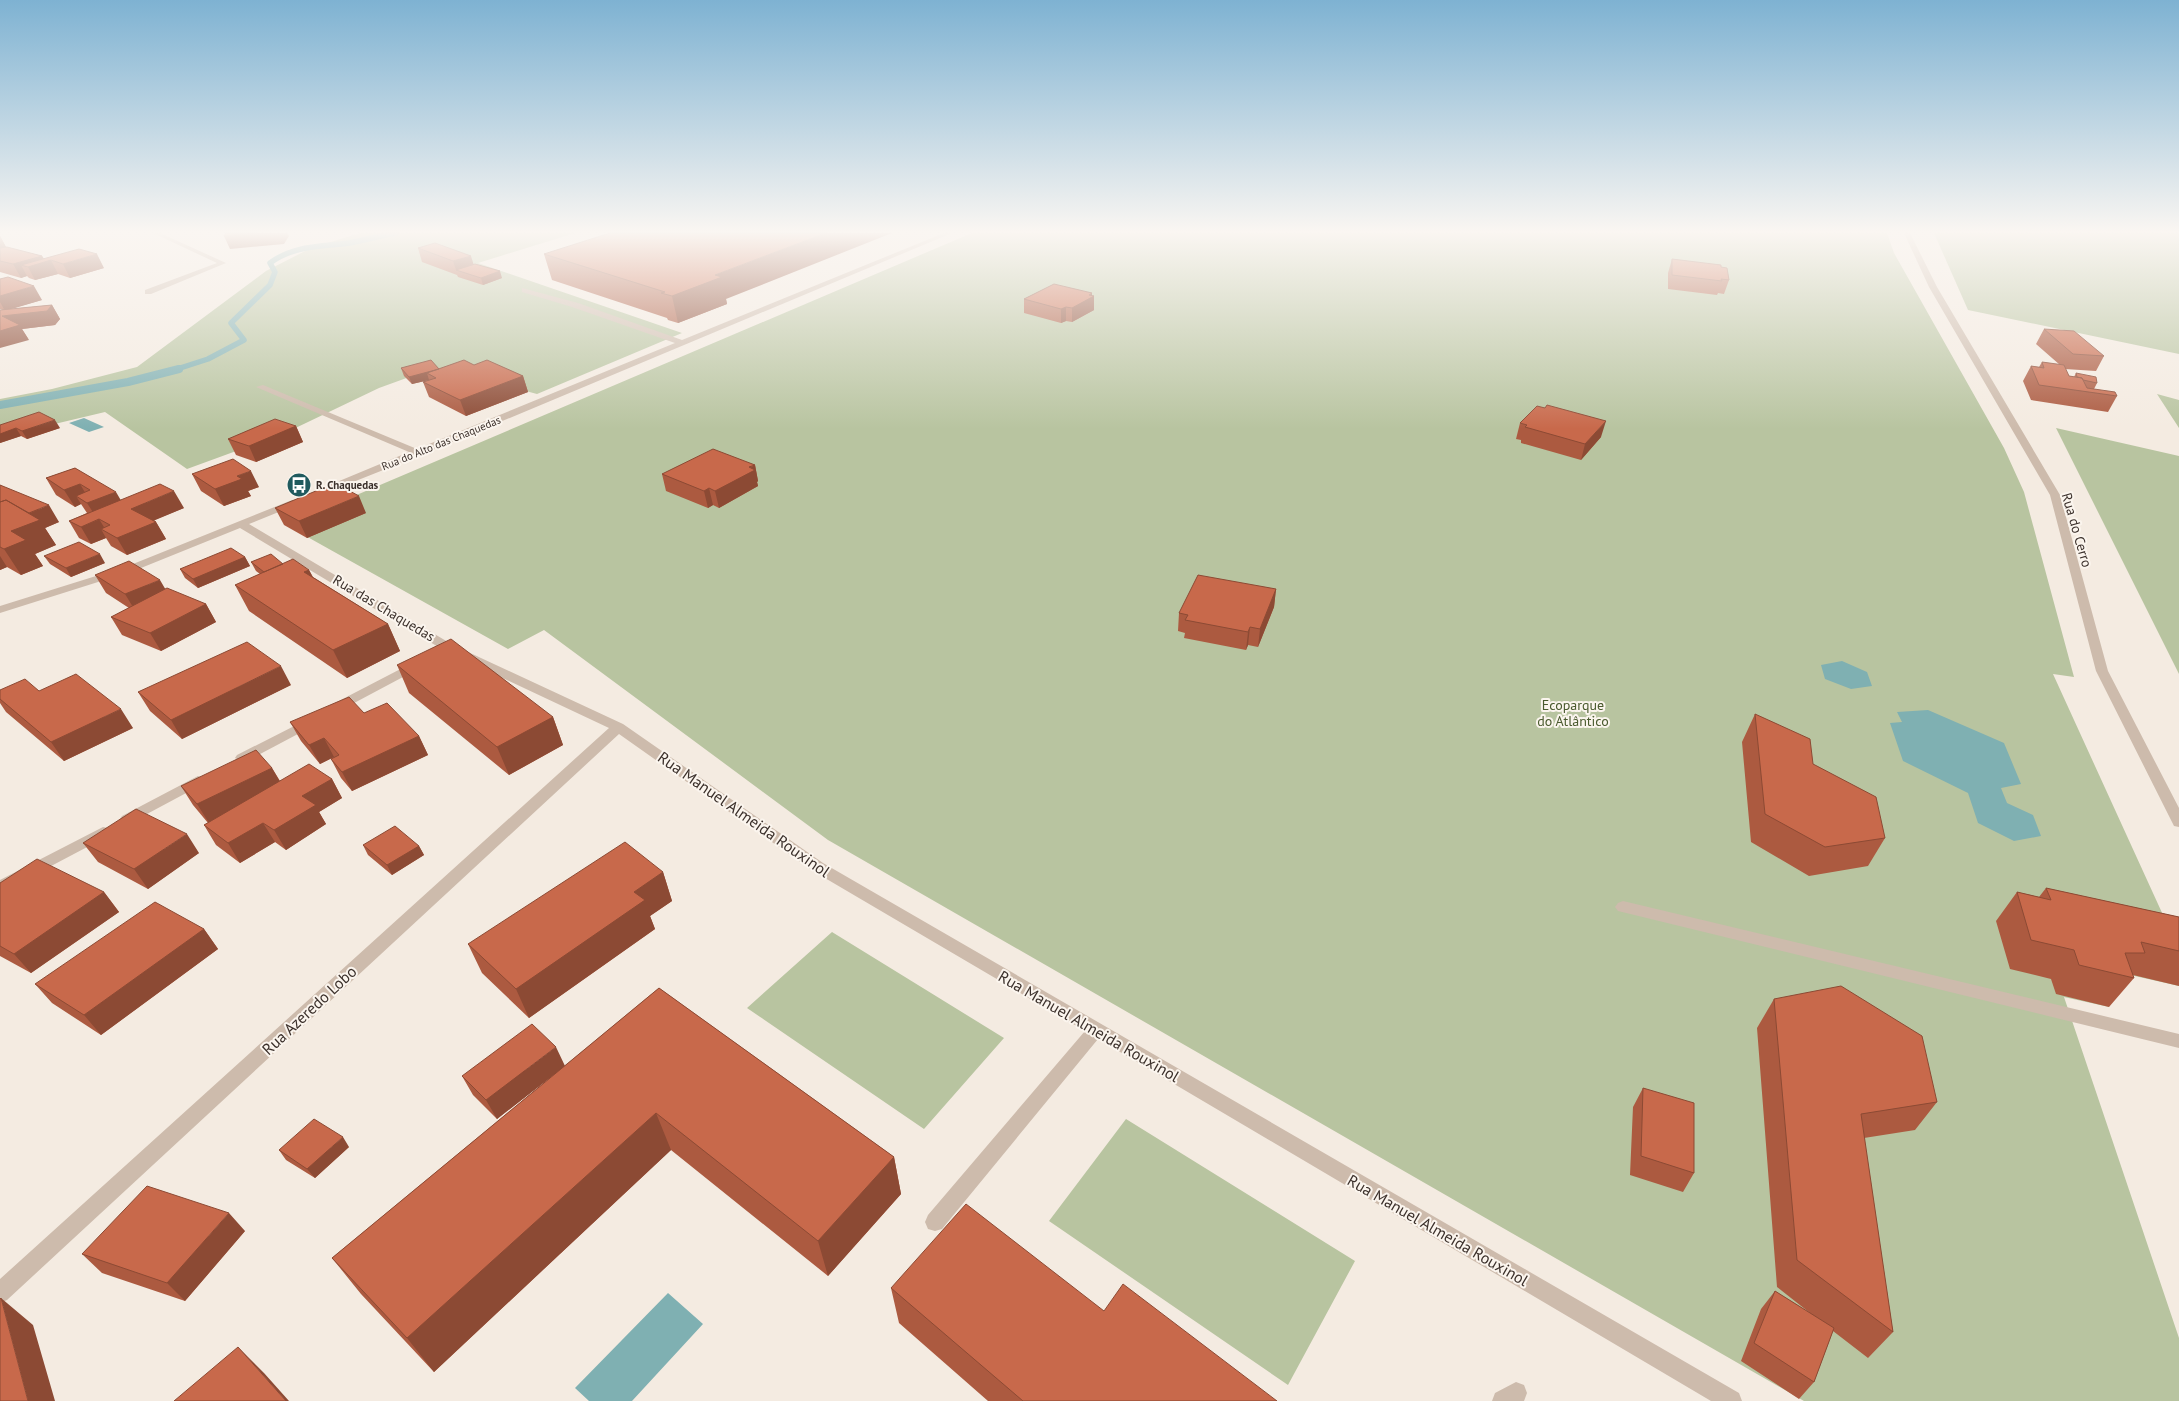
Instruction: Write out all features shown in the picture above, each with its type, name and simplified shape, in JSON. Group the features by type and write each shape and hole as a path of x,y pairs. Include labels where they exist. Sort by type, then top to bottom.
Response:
{"street":[{"path":"553,298 683,343"},
{"name":"Rua do Alto das Chaquedas","path":"312,496 791,298"},
{"name":"Rua do Cerro","path":"1940,298 2054,495 2102,671 2179,822"},
{"path":"260,387 418,453"},
{"path":"0,610 132,568 303,499"},
{"name":"Rua das Chaquedas","path":"241,524 450,648"},
{"name":"Rua das Chaquedas","path":"229,765 450,648"},
{"name":"Rua Manuel Almeida Rouxinol","path":"450,648 618,727 818,867 1731,1401"},
{"name":"Rua Azeredo Lobo","path":"0,1293 618,727"},
{"path":"0,887 212,774"},
{"path":"1623,906 2179,1041"},
{"path":"935,1222 1096,1030"}],"green space":[{"path":"229,298 581,298 682,333 537,394 481,379 423,372 379,388 285,433 187,469 105,412 0,437 0,399 52,389 137,367"},
{"name":"Ecoparque do Atlântico","path":"818,298 1920,298 2004,448 2024,492 2074,677 2053,674 2179,950 2179,986 2117,972 2109,1007 2064,997 2179,1338 2179,1401 1804,1401 828,840 544,630 508,649 286,525"},
{"path":"1963,298 2179,298 2179,354 1968,310"},
{"path":"2157,394 2179,400 2179,428"},
{"path":"2056,428 2179,456 2179,674"},
{"path":"832,932 1004,1038 924,1129 747,1008"},
{"path":"1126,1119 1355,1261 1288,1385 1049,1221"}],"water":[{"path":"84,418 104,427 89,432 69,423"},
{"path":"1842,661 1867,672 1872,686 1851,689 1825,679 1821,665"},
{"path":"1928,710 2004,743 2021,784 2001,788 2007,803 2033,815 2041,836 2014,841 1978,823 1968,793 1903,761 1890,723 1902,722 1897,712"},
{"path":"668,1293 703,1324 632,1401 589,1401 575,1388"}],"building":[{"path":"1090,298 1072,308 1066,307 1061,309 1024,299"},
{"path":"52,305 47,311 2,316 20,325 0,331 0,310"},
{"path":"2044,329 2074,331 2104,356 2073,354"},
{"path":"431,360 439,369 409,377 401,368"},
{"path":"464,360 474,365 487,360 523,376 460,400 423,382 436,378 427,373"},
{"path":"2042,362 2064,365 2069,376 2082,378 2087,388 2115,392 2117,396 2039,385 2031,366 2044,368"},
{"path":"2076,373 2096,377 2097,383 2083,380 2077,377"},
{"path":"1547,405 1606,421 1585,444 1525,427 1527,425 1520,423 1537,406 1545,408"},
{"path":"39,412 55,420 22,431 16,428 0,434 0,425"},
{"path":"275,419 296,426 249,446 228,439"},
{"path":"713,449 755,465 749,467 755,470 715,491 709,488 704,491 662,474"},
{"path":"233,459 251,471 237,476 242,479 215,489 192,474"},
{"path":"75,468 116,492 87,503 76,496 90,490 80,484 64,490 46,478"},
{"path":"335,483 359,496 299,521 275,508"},
{"path":"160,484 174,491 131,509 156,522 117,538 101,529 110,525 99,519 81,527 69,521"},
{"path":"0,485 49,505 29,513 6,500 0,502"},
{"path":"6,500 40,520 11,531 26,540 4,549 0,547 0,502"},
{"path":"79,542 100,554 66,568 44,556"},
{"path":"231,548 245,557 193,579 180,569"},
{"path":"271,554 283,564 264,572 251,562"},
{"path":"293,559 309,570 304,572 388,624 333,650 235,585"},
{"path":"129,561 160,580 125,594 95,575"},
{"path":"1198,575 1276,589 1260,629 1250,627 1248,632 1185,620 1188,615 1179,613"},
{"path":"167,588 206,604 150,633 111,617"},
{"path":"451,639 553,717 497,747 397,665"},
{"path":"247,642 281,666 171,720 138,692"},
{"path":"76,674 121,709 51,742 0,699 0,690 25,679 39,691"},
{"path":"349,697 364,713 387,703 419,736 342,772 331,759 339,755 324,738 309,745 290,722"},
{"path":"1755,714 1810,739 1813,764 1876,797 1885,838 1825,847 1765,814"},
{"path":"256,750 272,768 197,804 181,786"},
{"path":"309,764 332,779 302,796 316,805 274,830 263,823 228,843 204,825"},
{"path":"136,809 187,834 134,869 83,843"},
{"path":"395,826 419,846 387,865 363,845"},
{"path":"625,842 663,872 634,892 645,900 516,989 468,944"},
{"path":"37,859 104,892 14,954 0,946 0,883"},
{"path":"2046,888 2179,917 2179,951 2141,942 2145,953 2125,953 2134,978 2079,965 2074,950 2031,940 2017,892 2051,900"},
{"path":"155,902 204,929 84,1015 35,984"},
{"path":"1841,986 1922,1036 1937,1102 1861,1114 1893,1332 1797,1260 1774,999"},
{"path":"659,988 894,1157 818,1241 656,1113 407,1338 332,1258"},
{"path":"532,1024 556,1047 486,1100 462,1076"},
{"path":"1643,1088 1694,1103 1694,1173 1641,1156"},
{"path":"314,1119 343,1137 307,1169 279,1150"},
{"path":"147,1186 229,1213 167,1283 82,1254"},
{"path":"966,1204 1104,1311 1123,1284 1277,1401 1023,1401 891,1288"},
{"path":"1775,1291 1834,1328 1814,1382 1754,1343"},
{"path":"1,1298 28,1401 0,1401"},
{"path":"238,1347 286,1401 174,1401"}],"waterway":[{"path":"174,370 208,359 244,340 231,323 256,298"},
{"path":"0,405 128,382 179,369"}],"place":[{"name":"R. Chaquedas","path":"299,485"}]}
